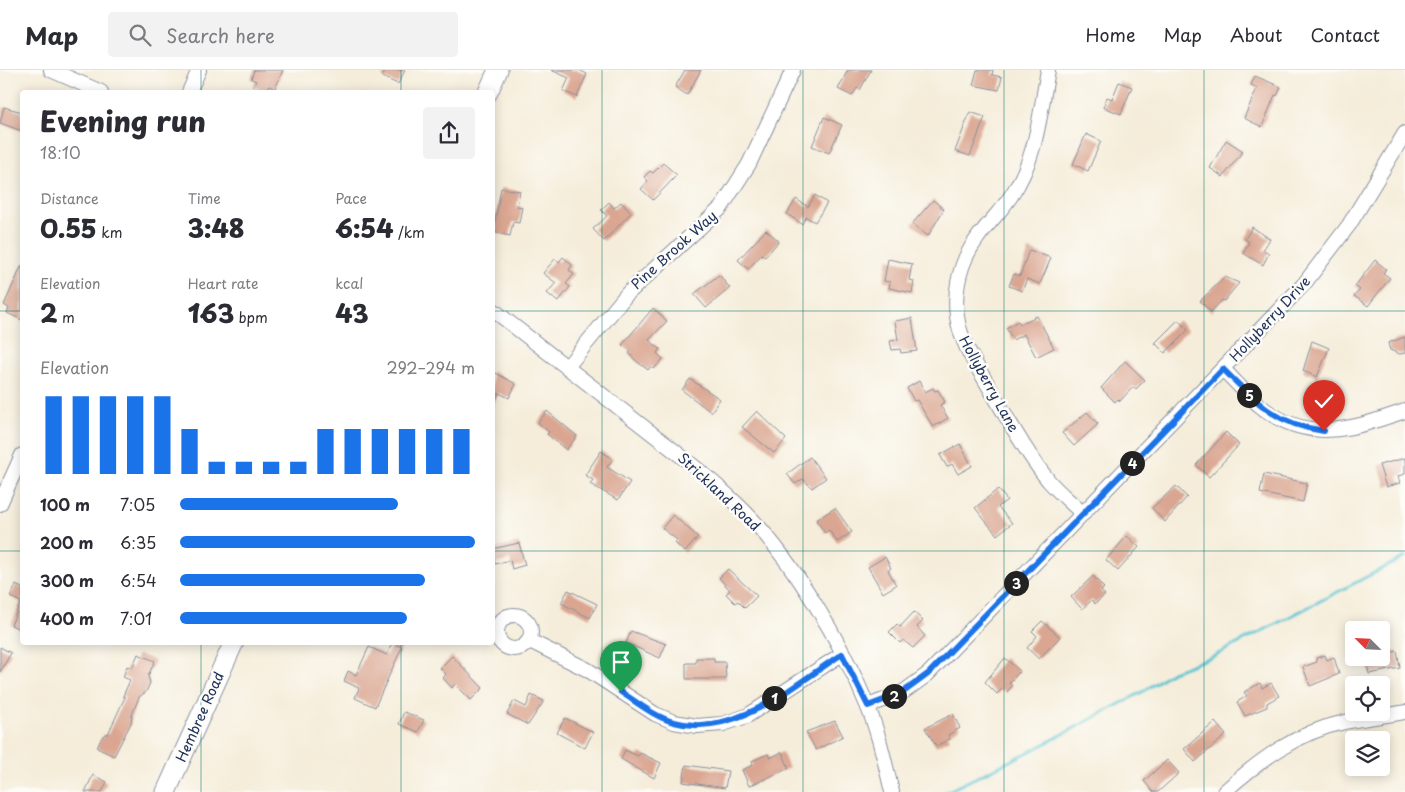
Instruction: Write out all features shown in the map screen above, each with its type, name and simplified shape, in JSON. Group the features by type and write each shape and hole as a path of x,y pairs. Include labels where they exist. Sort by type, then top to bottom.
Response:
{"street":[{"path":"51,70 96,90"},
{"path":"190,90 199,70"},
{"path":"489,90 498,70"},
{"name":"Pine Brook Way","path":"567,367 627,294 721,208 749,164 793,70"},
{"name":"Hollyberry Lane","path":"1050,71 1037,135 1029,162 1011,196 976,239 966,257 958,283 956,310 960,330 967,349 1027,452 1049,482 1083,514"},
{"name":"Hollyberry Drive","path":"868,706 902,693 928,674 1304,284 1349,225 1405,132"},
{"name":"Strickland Road","path":"495,311 701,471 744,511 795,574 842,654 868,706 882,749 892,792"},
{"path":"1223,369 1258,405 1278,418 1307,429 1338,430 1360,426 1405,411"},
{"path":"0,504 20,459"},
{"path":"530,641 588,670 655,714 674,722 697,726 723,724 747,716 842,654"},
{"name":"Hembree Road","path":"166,792 233,645"},
{"path":"1224,792 1258,762 1299,737 1344,722 1405,712"}],"building":[{"path":"254,70 283,70 275,89 269,86 267,90 262,90 253,86 256,81 251,79"},
{"path":"386,70 405,70 398,84 382,77"},
{"path":"551,70 579,70 587,74 577,97 563,91 569,78"},
{"path":"685,70 701,70 687,95 675,87"},
{"path":"848,70 871,70 860,90 857,88 852,96 838,89"},
{"path":"977,70 993,70 992,75 1002,77 999,90 973,85"},
{"path":"1255,76 1281,87 1277,96 1275,95 1262,127 1244,118 1257,88 1251,85"},
{"path":"1119,82 1132,87 1121,114 1103,107 1107,97 1112,99"},
{"path":"4,107 20,111 20,130 0,123"},
{"path":"970,112 985,117 970,156 955,151"},
{"path":"824,117 842,125 829,153 812,146"},
{"path":"1086,134 1101,141 1088,171 1073,164"},
{"path":"1226,140 1243,151 1223,177 1210,168"},
{"path":"663,163 677,175 653,200 641,189 648,181 644,177 650,171 653,173"},
{"path":"501,188 520,191 517,206 522,207 519,223 513,222 510,236 495,232 495,221"},
{"path":"815,195 827,203 815,222 806,217 802,224 787,214 796,199 808,207"},
{"path":"933,200 944,209 928,236 912,224"},
{"path":"609,202 614,208 621,202 631,213 604,241 593,229 607,216 601,210"},
{"path":"1252,227 1270,239 1263,250 1269,253 1263,265 1243,253 1249,242 1245,239"},
{"path":"766,230 779,241 765,257 762,254 748,269 738,260"},
{"path":"1029,250 1051,258 1040,284 1027,279 1022,291 1009,286 1014,274 1020,276"},
{"path":"563,257 572,265 569,270 574,274 566,284 570,287 558,302 547,293 556,283 543,273 555,259 559,262"},
{"path":"888,259 912,264 909,280 914,281 912,293 889,288 890,282 884,281"},
{"path":"1375,260 1386,269 1383,273 1390,278 1368,306 1354,296 1360,290 1355,286"},
{"path":"20,269 20,319 7,313 9,308 4,305"},
{"path":"719,275 730,288 706,308 694,294"},
{"path":"1225,277 1239,283 1224,301 1222,300 1211,312 1200,301"},
{"path":"653,308 667,321 649,340 660,349 657,353 663,359 654,369 651,366 648,370 635,360 629,353 631,351 622,345"},
{"path":"1037,316 1054,348 1036,357 1024,334 1013,340 1006,328 1018,321 1020,324"},
{"path":"912,318 917,351 901,353 900,349 892,350 890,341 898,340 895,321"},
{"path":"1178,320 1188,330 1165,353 1155,343"},
{"path":"1405,337 1405,353 1400,354 1390,350 1388,343"},
{"path":"1312,341 1329,348 1317,377 1303,371"},
{"path":"1125,361 1145,380 1136,389 1133,387 1120,401 1118,399 1115,402 1101,388"},
{"path":"495,373 516,384 509,398 499,393 495,401"},
{"path":"690,379 720,399 711,412 682,390"},
{"path":"919,381 925,392 933,388 935,391 938,390 945,402 940,405 948,418 933,427 917,400 914,401 907,388"},
{"path":"547,411 577,436 566,450 547,434 549,432 538,423"},
{"path":"757,411 786,439 774,453 742,427"},
{"path":"1087,412 1098,424 1074,446 1062,433"},
{"path":"1226,432 1239,445 1209,477 1196,465"},
{"path":"960,444 972,466 958,474 952,464 947,467 940,455"},
{"path":"601,451 613,459 607,467 630,482 618,500 590,484 593,480 585,475"},
{"path":"810,457 826,478 812,488 803,479 795,484 787,474"},
{"path":"1405,458 1405,474 1398,476 1400,483 1386,487 1379,465"},
{"path":"1264,474 1307,483 1303,502 1260,493"},
{"path":"1176,486 1187,497 1165,522 1152,508"},
{"path":"998,489 1007,500 998,507 1012,523 997,535 975,508"},
{"path":"835,508 852,532 837,542 829,530 825,533 816,520"},
{"path":"673,515 698,537 685,552 675,543 677,540 662,528"},
{"path":"1127,536 1139,547 1118,571 1106,560"},
{"path":"519,543 525,565 512,569 510,560 495,564 495,548"},
{"path":"885,557 891,568 888,570 896,585 883,593 868,567"},
{"path":"728,569 757,596 745,608 738,601 735,603 726,594 730,590 719,578"},
{"path":"1093,576 1104,588 1101,591 1105,595 1095,604 1092,600 1082,609 1071,597"},
{"path":"16,585 20,587 20,602 10,597"},
{"path":"568,590 597,604 590,618 561,603"},
{"path":"20,604 20,629 11,625"},
{"path":"914,612 923,621 917,627 925,636 913,648 903,640 900,643 889,632 897,624 900,627"},
{"path":"1042,621 1060,637 1039,659 1027,648 1037,636 1032,631"},
{"path":"631,631 666,644 660,658 626,643"},
{"path":"391,645 402,647 375,707 355,698 359,688 344,681 348,671 356,675 369,647 387,655"},
{"path":"0,647 11,653 0,672"},
{"path":"1397,651 1400,668 1369,674 1368,666 1390,666 1390,653"},
{"path":"138,654 155,661 148,676 150,683 146,692 139,697 131,723 114,756 97,748 101,739 105,734 108,734 125,697 123,696 130,680 123,677 127,666 132,668"},
{"path":"1325,655 1327,660 1334,657 1339,674 1310,686 1303,667 1317,662 1316,658"},
{"path":"452,656 483,688 471,700 455,684 452,688 443,678 446,674 440,668"},
{"path":"696,658 714,658 714,662 725,662 726,679 686,679 686,663 696,663"},
{"path":"1005,658 1020,671 1009,683 1012,686 1006,693 1002,689 997,694 985,682"},
{"path":"1260,683 1262,688 1271,683 1279,696 1267,703 1267,707 1245,716 1237,702 1247,696 1244,692"},
{"path":"531,695 544,701 528,725 507,714 514,701 526,707"},
{"path":"404,712 424,720 418,732 399,724"},
{"path":"953,714 960,728 948,735 950,739 936,746 925,728"},
{"path":"565,718 593,732 585,748 557,733"},
{"path":"835,721 843,736 816,750 806,732"},
{"path":"1215,722 1226,735 1195,762 1184,749"},
{"path":"625,750 638,756 640,753 661,763 654,778 621,759"},
{"path":"782,752 789,768 749,786 742,770 753,765 752,761 768,754 770,758"},
{"path":"1167,760 1179,773 1158,792 1153,792 1144,781"},
{"path":"686,765 728,771 725,788 683,782"},
{"path":"93,775 107,782 102,792 85,792"}],"waterway":[{"path":"946,792 1037,748 1144,691 1170,673 1214,656 1405,557"}],"route":[{"path":"621,692 655,714 674,722 697,726 723,724 747,716 842,654 868,706 902,693 928,674 1223,369 1258,405 1278,418 1307,429 1324,431"}]}
